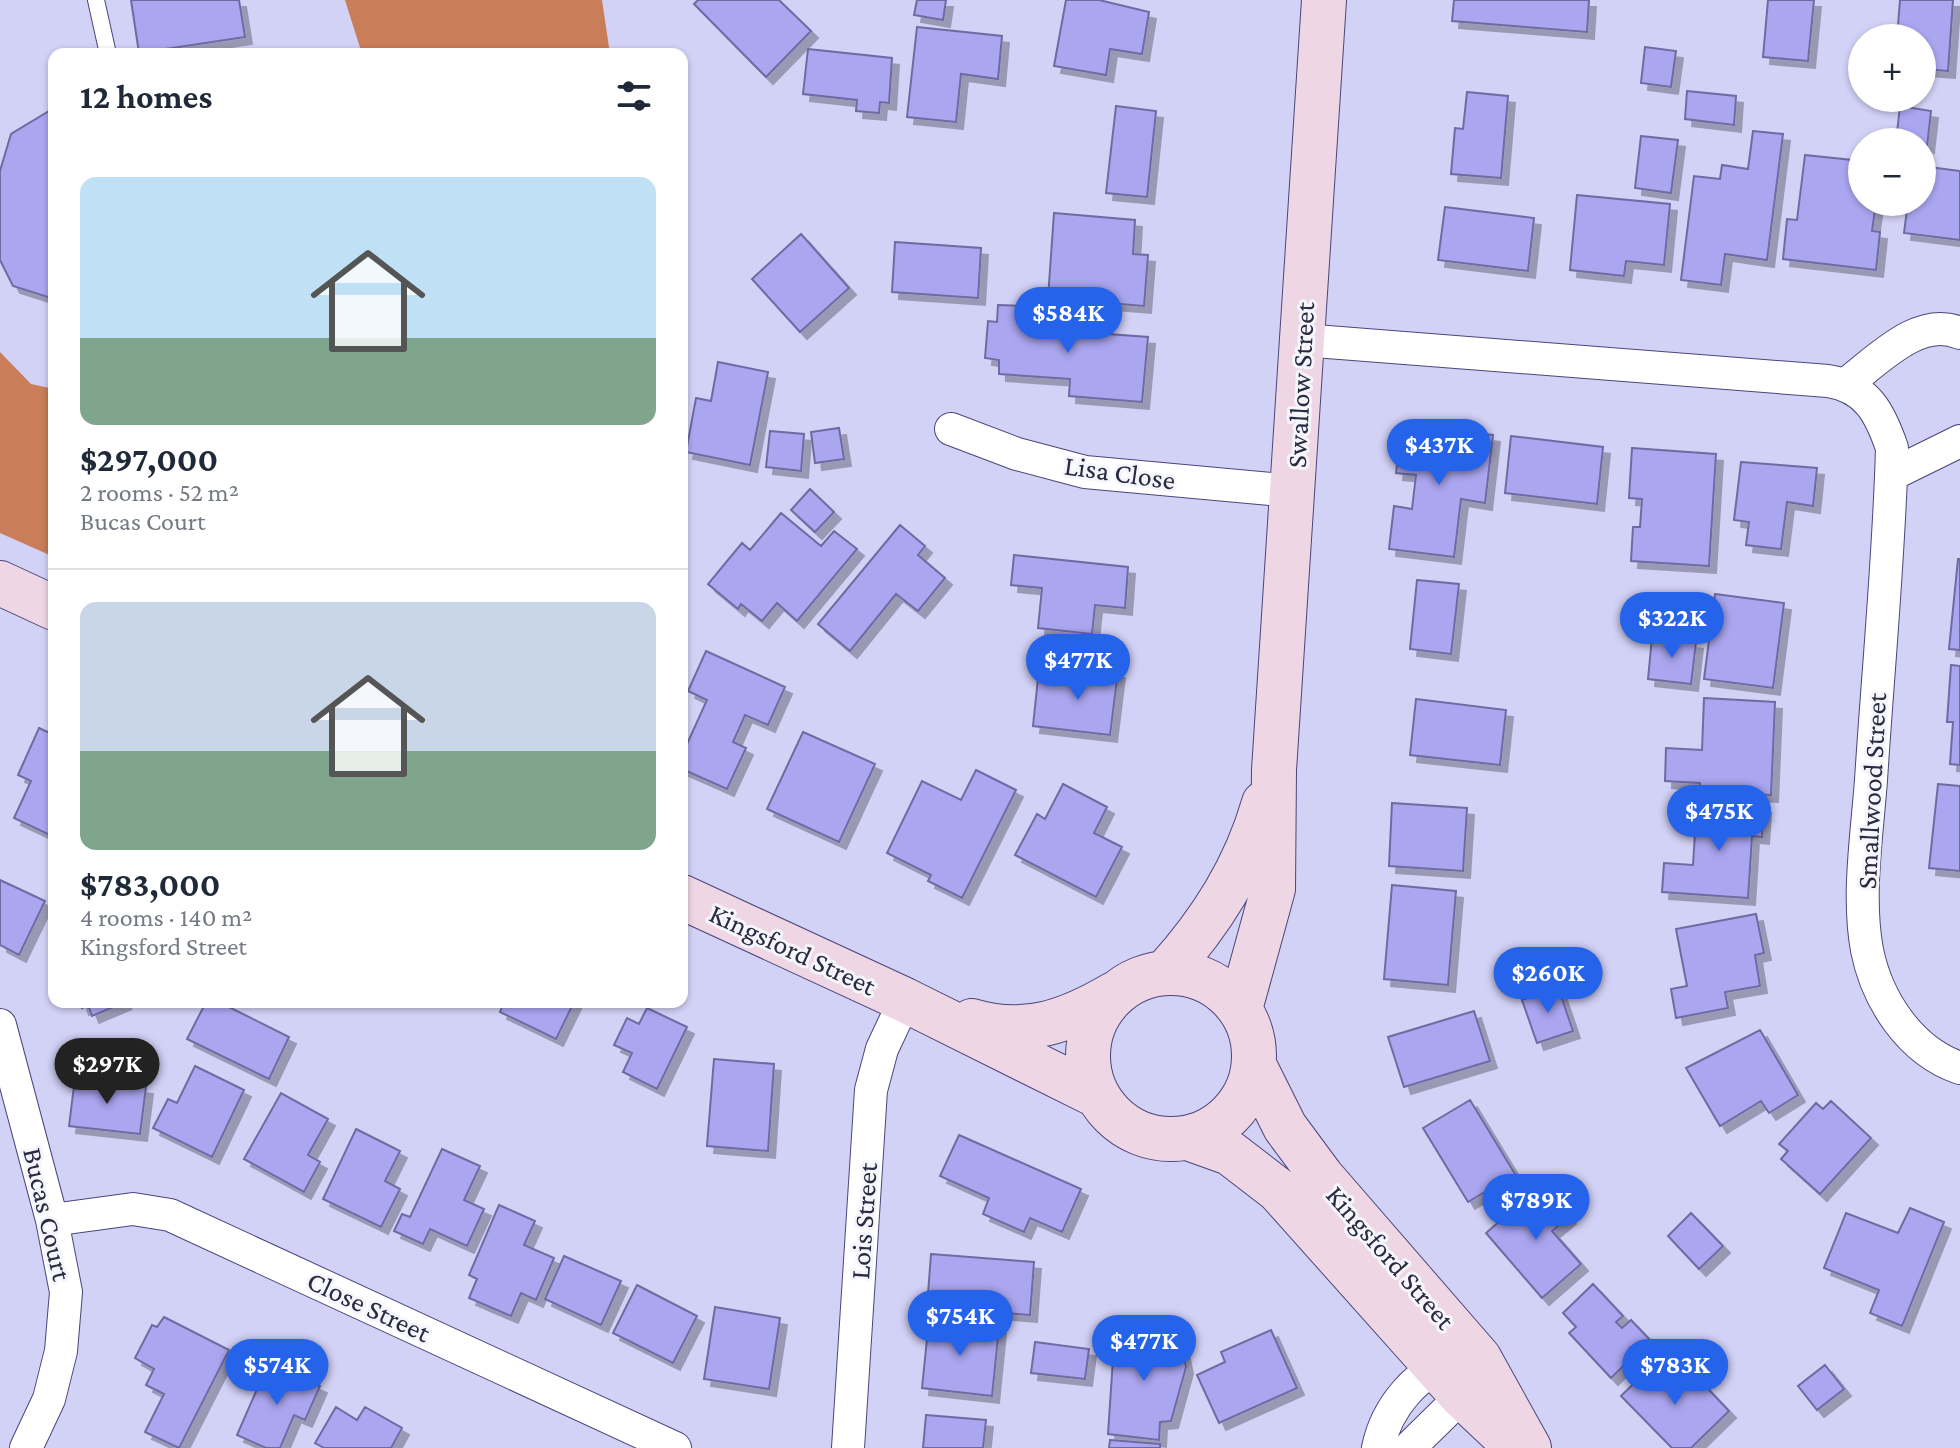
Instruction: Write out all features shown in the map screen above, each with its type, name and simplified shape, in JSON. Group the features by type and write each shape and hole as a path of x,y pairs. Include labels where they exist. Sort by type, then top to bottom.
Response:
{"street":[{"name":"Swallow Street","path":"1240,1009 1273,889 1274,770 1324,0"},
{"path":"1302,340 1846,384 1917,334 1943,328 1960,333"},
{"name":"Smallwood Street","path":"1846,384 1867,397 1882,420 1892,448 1865,871 1867,948 1876,980 1892,1015 1935,1056 1960,1068"},
{"name":"Lisa Close","path":"951,429 1017,454 1085,472 1293,491"},
{"path":"1891,475 1960,441"},
{"path":"0,583 48,605"},
{"name":"Swallow Street","path":"1166,972 1220,905 1254,836 1274,770"},
{"name":"Kingsford Street","path":"688,900 905,1000 1098,1096"},
{"path":"1166,972 1194,975 1220,988 1240,1009 1253,1036 1254,1065 1248,1090 1234,1112 1213,1128 1188,1138 1162,1139 1136,1132 1114,1117 1098,1096 1089,1072 1088,1045 1096,1018 1114,994 1138,979 1166,972"},
{"name":"Kingsford Street","path":"905,1000 988,1026 1024,1029 1070,1019 1114,994"},
{"name":"Lois Street","path":"848,1448 871,1090 882,1049 905,1000"},
{"name":"Bucas Court","path":"0,1025 52,1220 66,1292 61,1351 49,1399 26,1448"},
{"name":"Kingsford Street","path":"1254,1065 1278,1116 1459,1373 1518,1448"},
{"name":"Kingsford Street","path":"1188,1138 1230,1153 1265,1179 1459,1373 1529,1448"},
{"name":"Close Street","path":"52,1220 133,1209 170,1215 675,1448"},
{"path":"1378,1448 1396,1403 1459,1373"},
{"path":"1409,1448 1459,1373"}],"lane":[{"path":"96,0 107,48"}],"shaded area":[{"path":"345,0 602,0 609,48 360,48"},
{"path":"0,352 31,384 48,388 48,554 0,533"}],"building":[{"path":"131,0 239,0 245,37 172,48 138,48"},
{"path":"698,0 779,0 811,31 766,77 694,4"},
{"path":"917,0 946,0 943,20 914,15"},
{"path":"1066,0 1099,0 1149,12 1142,54 1110,49 1106,75 1054,66"},
{"path":"1454,0 1589,0 1587,32 1452,21"},
{"path":"1768,0 1814,0 1808,61 1763,57"},
{"path":"1900,0 1953,0 1948,71 1936,70 1936,24 1898,24"},
{"path":"917,27 1002,36 998,79 961,74 956,122 907,117"},
{"path":"1645,47 1676,51 1671,87 1641,83"},
{"path":"808,49 892,58 889,103 880,102 879,113 856,111 857,100 803,94"},
{"path":"1687,91 1736,96 1734,125 1685,119"},
{"path":"1467,92 1508,96 1501,178 1451,174 1455,128 1463,129"},
{"path":"1116,106 1156,111 1147,197 1106,193"},
{"path":"48,112 48,297 13,286 0,260 0,171 11,134"},
{"path":"1899,112 1931,112 1929,128 1898,128"},
{"path":"1753,131 1783,134 1767,260 1725,254 1721,285 1681,280 1694,176 1720,179 1722,165 1748,169"},
{"path":"1641,136 1678,140 1671,193 1635,188"},
{"path":"1805,155 1848,160 1848,216 1874,216 1872,231 1880,232 1876,270 1783,259 1787,219 1797,220"},
{"path":"1936,168 1960,171 1960,240 1904,233 1906,216 1936,216"},
{"path":"1577,195 1670,204 1664,265 1626,261 1624,276 1570,270"},
{"path":"1445,207 1534,218 1528,271 1438,260"},
{"path":"1054,213 1135,220 1133,254 1148,255 1144,306 1048,298"},
{"path":"801,234 849,288 800,332 752,279"},
{"path":"895,242 981,248 978,298 892,292"},
{"path":"998,305 1022,306 1022,316 1083,321 1082,332 1148,337 1142,402 1069,396 1070,379 999,374 999,360 985,358 988,321 997,322"},
{"path":"718,362 768,372 750,465 688,452 696,398 711,401"},
{"path":"1421,427 1493,435 1485,503 1461,499 1454,557 1389,549 1394,506 1412,509 1416,475 1396,473 1401,432 1420,434"},
{"path":"839,428 844,459 815,463 811,432"},
{"path":"770,431 804,434 801,471 766,467"},
{"path":"1511,436 1603,447 1597,504 1505,493"},
{"path":"1632,448 1716,454 1709,566 1631,561 1633,527 1640,527 1642,499 1629,498"},
{"path":"1741,462 1817,468 1813,506 1787,502 1781,549 1746,545 1749,522 1734,520"},
{"path":"810,489 834,512 815,532 791,510"},
{"path":"781,513 821,546 834,531 857,549 797,621 777,603 762,621 741,604 738,609 708,584 742,543 750,550"},
{"path":"900,525 925,546 918,555 945,578 918,611 896,594 850,651 818,624"},
{"path":"1014,555 1128,567 1125,608 1095,605 1092,634 1038,628 1042,588 1011,585"},
{"path":"1960,559 1960,650 1949,649"},
{"path":"1417,580 1459,584 1451,654 1410,649"},
{"path":"1715,594 1784,603 1773,688 1704,679"},
{"path":"1652,637 1696,642 1691,684 1648,679"},
{"path":"706,651 785,687 768,725 745,715 733,742 746,748 727,789 688,772 688,742 707,700 688,691"},
{"path":"1951,665 1960,666 1960,765 1950,764 1953,722 1947,722"},
{"path":"1076,666 1118,671 1110,735 1033,726 1038,678 1074,682"},
{"path":"1704,698 1775,702 1771,795 1700,792 1700,783 1665,781 1666,748 1702,750"},
{"path":"1416,699 1506,710 1500,765 1410,755"},
{"path":"39,728 48,732 48,834 14,818 31,781 18,775"},
{"path":"803,732 875,764 839,842 767,809"},
{"path":"976,770 1016,790 962,898 928,881 931,875 887,853 922,781 961,800"},
{"path":"1063,784 1107,807 1094,833 1122,847 1096,897 1015,855 1037,814 1045,819"},
{"path":"1938,784 1960,786 1960,871 1929,868"},
{"path":"1704,802 1764,806 1762,837 1752,836 1748,898 1662,892 1664,863 1693,865 1696,817 1703,818"},
{"path":"1392,803 1467,808 1463,871 1389,866"},
{"path":"0,880 45,901 19,955 0,945"},
{"path":"1392,885 1456,891 1448,985 1384,979"},
{"path":"1756,914 1764,953 1755,955 1760,986 1725,992 1728,1008 1676,1018 1671,989 1687,986 1676,929"},
{"path":"1558,987 1573,1031 1537,1043 1522,1000"},
{"path":"89,1008 111,1008 92,1016"},
{"path":"203,1008 231,1008 289,1037 269,1079 187,1039"},
{"path":"502,1008 571,1008 556,1039 500,1012"},
{"path":"647,1008 687,1027 657,1089 623,1072 632,1053 614,1045 627,1018 639,1024"},
{"path":"1474,1011 1490,1061 1404,1087 1388,1037"},
{"path":"1760,1030 1798,1095 1769,1113 1761,1101 1720,1126 1686,1068"},
{"path":"714,1059 774,1064 768,1151 707,1146"},
{"path":"195,1066 244,1090 212,1157 153,1128 168,1099 177,1103"},
{"path":"75,1078 146,1087 140,1134 69,1126"},
{"path":"281,1093 328,1119 308,1155 320,1162 304,1192 244,1159"},
{"path":"1470,1100 1515,1174 1468,1202 1423,1128"},
{"path":"1831,1101 1871,1138 1820,1194 1781,1159 1788,1151 1779,1144 1816,1103 1823,1109"},
{"path":"356,1129 400,1151 385,1181 400,1189 381,1227 323,1199"},
{"path":"959,1135 1081,1189 1062,1232 1030,1218 1024,1232 983,1214 989,1198 940,1176"},
{"path":"442,1149 480,1166 464,1200 484,1209 467,1246 430,1229 423,1244 394,1231 402,1214 410,1217"},
{"path":"1541,1185 1569,1217 1552,1231 1581,1264 1542,1298 1486,1233"},
{"path":"499,1205 535,1221 524,1245 554,1258 536,1300 521,1293 511,1316 469,1298 477,1279 469,1275"},
{"path":"1910,1208 1944,1222 1902,1326 1870,1313 1879,1290 1824,1268 1846,1213 1898,1233"},
{"path":"1691,1213 1723,1246 1699,1269 1668,1236"},
{"path":"931,1254 1034,1262 1030,1315 927,1307"},
{"path":"564,1256 621,1281 601,1325 545,1299"},
{"path":"1593,1284 1623,1316 1616,1322 1622,1328 1631,1320 1650,1340 1611,1378 1569,1333 1576,1327 1563,1313"},
{"path":"637,1285 697,1316 673,1363 613,1333"},
{"path":"715,1307 780,1318 769,1389 704,1379"},
{"path":"164,1317 229,1350 179,1448 145,1432 164,1394 146,1385 154,1369 135,1358 152,1325 157,1327"},
{"path":"929,1319 999,1327 992,1396 922,1388"},
{"path":"1115,1329 1180,1337 1186,1367 1171,1421 1160,1422 1159,1440 1108,1434"},
{"path":"1271,1330 1297,1388 1219,1423 1197,1375 1225,1362 1221,1352"},
{"path":"1035,1342 1089,1349 1085,1379 1031,1373"},
{"path":"1657,1361 1681,1387 1694,1374 1729,1411 1691,1448 1672,1448 1621,1396"},
{"path":"268,1364 320,1386 305,1420 294,1415 280,1448 266,1448 237,1435"},
{"path":"1825,1365 1844,1389 1817,1410 1798,1386"},
{"path":"336,1407 357,1420 365,1407 402,1428 391,1448 324,1448 315,1443"},
{"path":"926,1415 986,1420 983,1448 923,1448"},
{"path":"1110,1440 1160,1444 1160,1448 1109,1448"}]}
